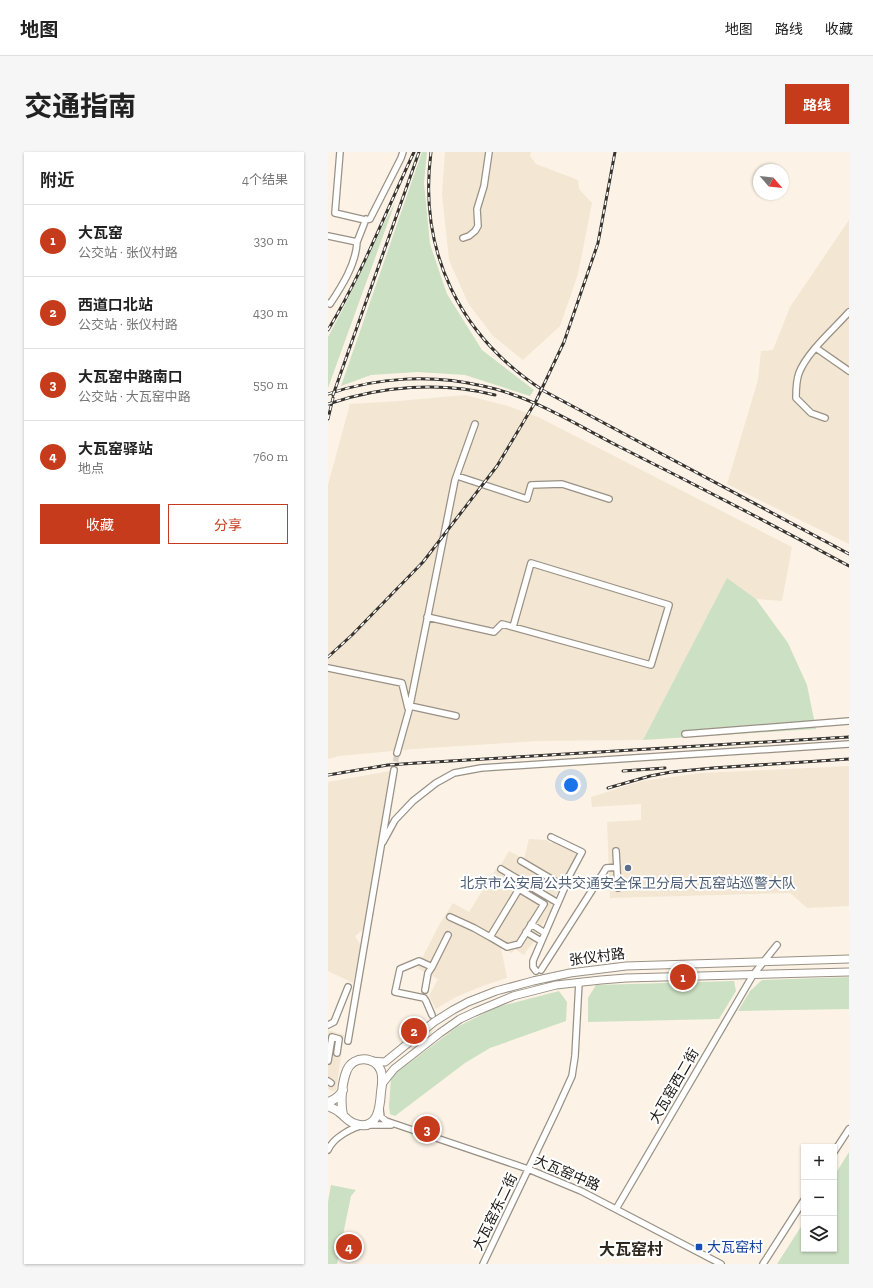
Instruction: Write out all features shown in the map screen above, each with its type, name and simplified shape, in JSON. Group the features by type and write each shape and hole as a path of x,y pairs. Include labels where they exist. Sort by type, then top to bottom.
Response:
{"highway":[{"path":"328,1106 343,1115 348,1121 363,1126 370,1123 377,1117 380,1108 382,1084 380,1070 371,1061 360,1059 353,1062 349,1067 345,1075 343,1090 341,1107 343,1115"},
{"path":"328,1102 335,1100 343,1090"}],"main road":[{"name":"张仪村路","path":"371,1061 385,1062 434,1022 468,1002 496,991 570,973 626,966 849,959"},
{"name":"张仪村路","path":"382,1084 394,1069 440,1032 460,1019 513,996 579,982 626,978 849,972"}],"street":[{"path":"340,152 335,213 366,219 370,219 403,152"},
{"path":"463,238 469,236 478,226 477,209 484,186 489,152"},
{"path":"329,305 343,285 357,252 357,242 366,219"},
{"path":"328,236 357,242"},
{"path":"825,418 811,413 796,398 798,374 805,360 849,312"},
{"path":"816,348 849,371"},
{"path":"398,753 409,708 457,476 475,424"},
{"path":"457,476 527,499 531,485 562,484 609,500"},
{"path":"427,617 494,632 502,624 651,665 669,605 531,564 513,627"},
{"path":"328,668 402,683 409,708"},
{"path":"409,708 456,716"},
{"path":"684,734 849,722"},
{"path":"382,842 395,820 413,801 436,783 454,773 482,768 849,744"},
{"path":"348,1041 394,770"},
{"path":"551,837 582,852 533,961 533,967 539,971 606,868 617,867"},
{"path":"616,851 618,888"},
{"path":"521,861 565,887"},
{"path":"501,869 558,903"},
{"path":"450,917 474,928 507,947 518,944 544,904 520,889 490,937"},
{"path":"532,924 545,933"},
{"path":"526,932 541,942"},
{"path":"426,990 428,973 448,935"},
{"name":"大瓦窑西二街","path":"616,1209 753,975 777,945"},
{"path":"432,967 419,961 400,969 395,992 424,998 432,1015"},
{"name":"大瓦窑东二街","path":"483,1264 572,1076 575,1056 579,982"},
{"path":"328,1025 334,1022 348,987"},
{"path":"328,1061 332,1037 339,1039 336,1053"},
{"name":"大瓦窑中路","path":"380,1108 382,1116 386,1122 528,1170 581,1191 720,1264"},
{"name":"大瓦窑中路","path":"363,1126 395,1125"},
{"path":"328,1150 330,1146 339,1138 363,1126"},
{"path":"837,1147 849,1129"},
{"path":"763,1264 801,1205"}],"shaded area":[{"path":"445,152 531,152 530,156 536,164 578,180 579,189 592,203 578,274 560,326 523,360 493,336 468,303 449,260 442,194"},
{"path":"849,220 849,544 727,484 758,380 761,351 773,350 790,307"},
{"path":"465,395 508,406 538,417 792,547 782,601 756,599 727,579 643,740 537,741 414,749 339,756 328,759 328,485 350,404"},
{"path":"849,766 849,906 807,908 790,893 610,898 607,822 641,820 641,804 592,807 591,797 642,781 702,773"},
{"path":"390,771 364,929 355,936 361,946 353,983 328,971 328,782"},
{"path":"529,839 546,840 551,843 553,840 578,855 551,903 552,909 531,947 530,946 524,955 515,949 512,953 501,948 507,978 456,997 436,1009 429,996 438,979 417,968 439,925 453,903 469,912 509,851 524,859"},
{"path":"328,1030 344,1035 336,1090 332,1091 328,1089"}],"green space":[{"path":"422,152 427,152 424,183 430,244 447,294 482,350 534,390 530,396 465,375 417,372 371,375 341,386"},
{"path":"395,203 328,388 328,337"},
{"path":"727,578 756,599 788,643 807,685 816,729 643,740"},
{"path":"849,977 849,1009 738,1011 750,991 762,980"},
{"path":"734,981 736,991 719,1019 588,1022 588,998 596,985"},
{"path":"559,991 567,1002 566,1021 490,1048 465,1063 395,1116 390,1114 389,1106 391,1079 396,1073 457,1027 497,1007"},
{"path":"849,1152 849,1264 777,1264 801,1227 801,1252 837,1252 837,1171"},
{"path":"331,1185 356,1190 351,1196 337,1264 328,1264 328,1202"}],"tunnel":[{"path":"394,770 397,753"}],"railway":[{"path":"328,330 363,265 414,152"},
{"path":"333,395 419,152"},
{"path":"431,152 429,189 431,224 439,257 451,289 468,318 489,345 514,369 544,391 849,554"},
{"path":"328,657 352,635 423,562 497,466 536,401 564,342 598,243 615,152"},
{"path":"328,394 366,384 405,379 425,379 464,382 518,396 734,505 849,566"},
{"path":"328,404 369,393 411,388 454,388 495,395"},
{"path":"328,419 333,398"},
{"path":"328,775 388,765 849,737"},
{"path":"608,788 650,776 671,772 849,759"},
{"path":"623,771 665,768"}],"place":[{"name":"北京市公安局公共交通安全保卫分局大瓦窑站巡警大队","path":"628,868"},
{"name":"大瓦窑","path":"683,977"},
{"name":"西道口北站","path":"414,1031"},
{"name":"大瓦窑中路南口","path":"427,1129"},
{"name":"大瓦窑驿站","path":"349,1247"},
{"name":"大瓦窑村","path":"699,1247"}],"district":[{"name":"大瓦窑村","path":"631,1249"}]}
